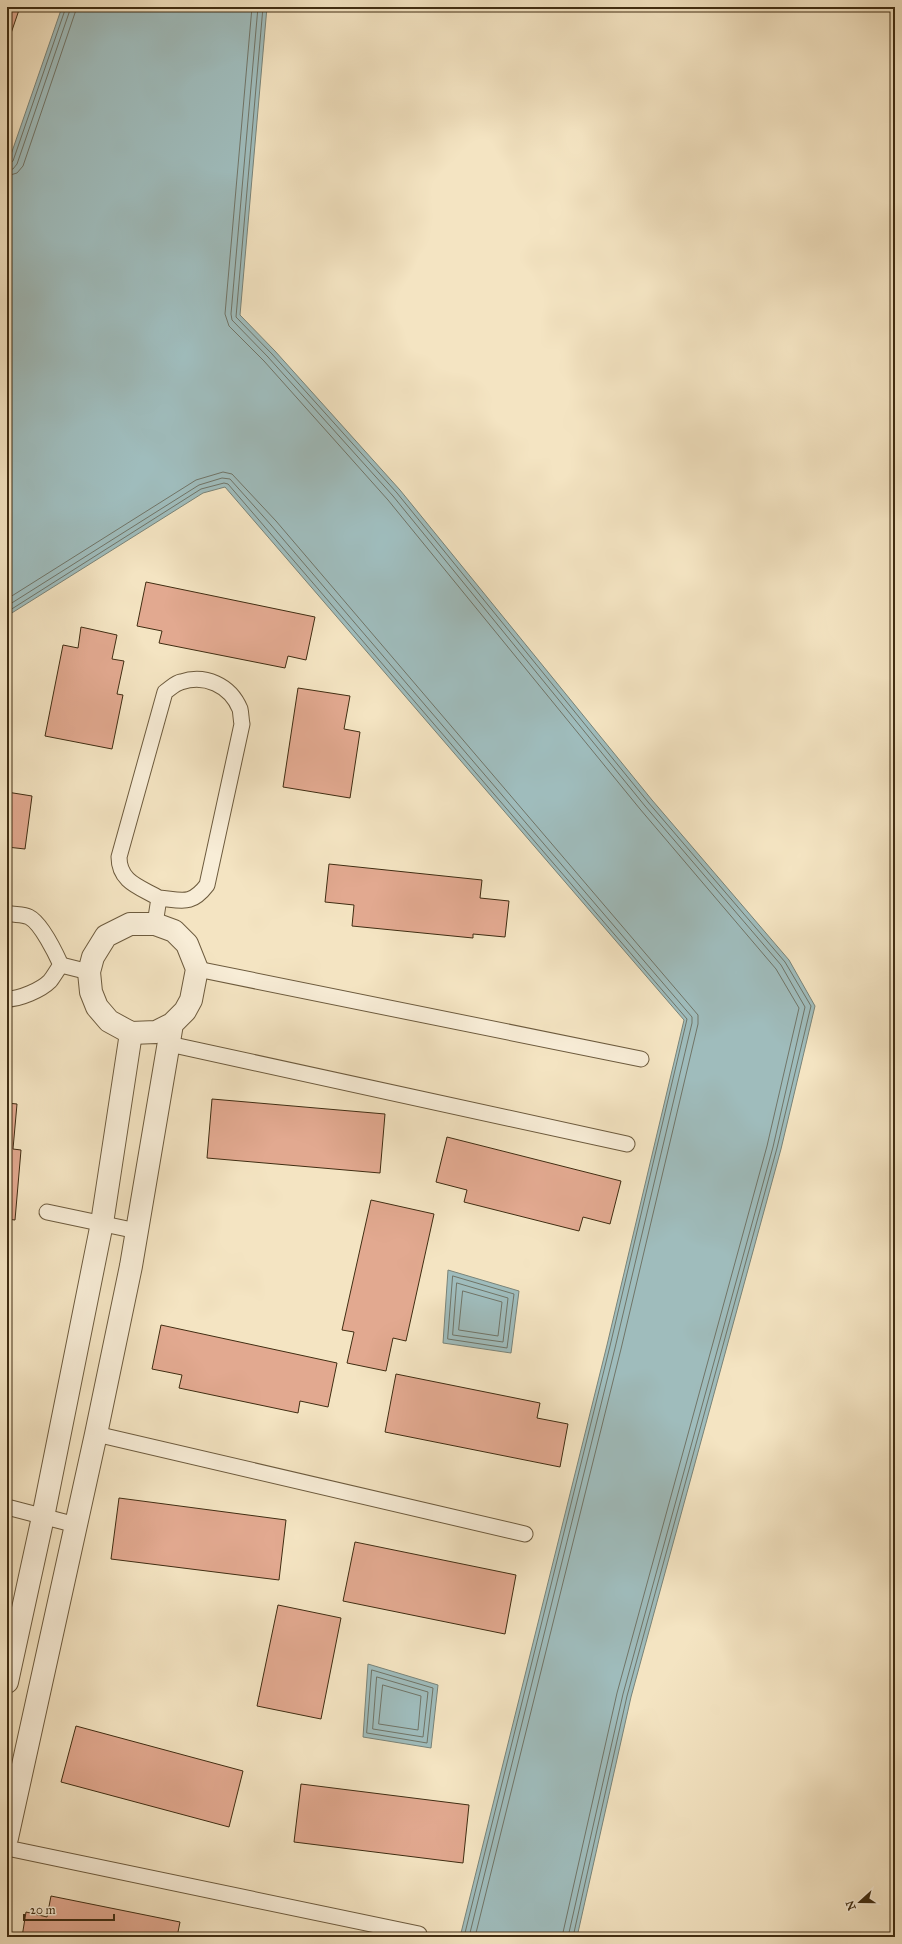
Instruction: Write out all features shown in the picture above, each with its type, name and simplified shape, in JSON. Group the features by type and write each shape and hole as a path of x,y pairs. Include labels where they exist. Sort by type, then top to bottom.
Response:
{"street":[{"path":"7,1838 96,1434 137,1231 170,1034 191,1000 197,969 188,944 174,932 155,924 130,924 106,936 93,957 89,972 91,992 97,1007 109,1021 131,1033 156,1032 170,1034"},
{"path":"7,1682 43,1517 102,1223 131,1033"},
{"path":"17,1636 50,1643"}],"lane":[{"path":"202,680 218,683 231,695 240,710 242,724 207,885 192,900 159,898 124,877 119,867 120,857 165,692 180,682 202,680"},
{"path":"155,924 159,898"},
{"path":"7,914 30,917 43,932 61,965"},
{"path":"61,965 89,972"},
{"path":"7,999 18,998 39,988 49,981 61,965"},
{"path":"197,969 641,1059"},
{"path":"170,1034 627,1144"},
{"path":"47,1212 137,1231"},
{"path":"96,1434 525,1534"},
{"path":"7,1507 76,1526"},
{"path":"7,1848 419,1934"}],"water":[{"path":"62,7 267,7 240,315 275,351 400,490 652,800 789,960 815,1006 781,1149 631,1697 577,1937 460,1937 607,1345 684,1020 225,487 203,493 7,616 7,166"},
{"path":"448,1270 519,1291 511,1353 443,1343"},
{"path":"368,1664 438,1685 431,1748 363,1737"}],"building":[{"path":"7,7 20,7 7,45"},
{"path":"146,582 315,617 306,660 288,656 285,668 159,643 162,631 137,626"},
{"path":"81,627 117,635 112,659 124,661 117,694 123,695 112,749 45,736 63,645 78,648"},
{"path":"298,688 350,696 344,729 360,732 350,798 283,787"},
{"path":"7,792 32,796 25,849 7,847"},
{"path":"329,864 482,880 480,898 509,901 505,937 473,934 473,938 352,926 354,905 325,902"},
{"path":"212,1099 385,1114 380,1173 207,1158"},
{"path":"7,1103 17,1104 13,1149 21,1150 15,1220 7,1219"},
{"path":"447,1137 621,1181 610,1224 583,1217 579,1231 464,1202 467,1190 436,1182"},
{"path":"371,1200 434,1214 406,1341 393,1338 386,1371 347,1363 354,1332 342,1330"},
{"path":"161,1325 337,1363 328,1407 300,1401 298,1413 179,1388 182,1375 152,1369"},
{"path":"396,1374 540,1403 537,1418 568,1424 560,1467 385,1432"},
{"path":"119,1498 286,1520 279,1580 111,1559"},
{"path":"355,1542 516,1575 505,1634 343,1601"},
{"path":"278,1605 341,1618 321,1719 257,1706"},
{"path":"76,1726 243,1771 229,1827 61,1782"},
{"path":"301,1784 469,1805 463,1863 294,1842"},
{"path":"51,1896 180,1922 177,1937 22,1937 26,1912 47,1917"}]}
